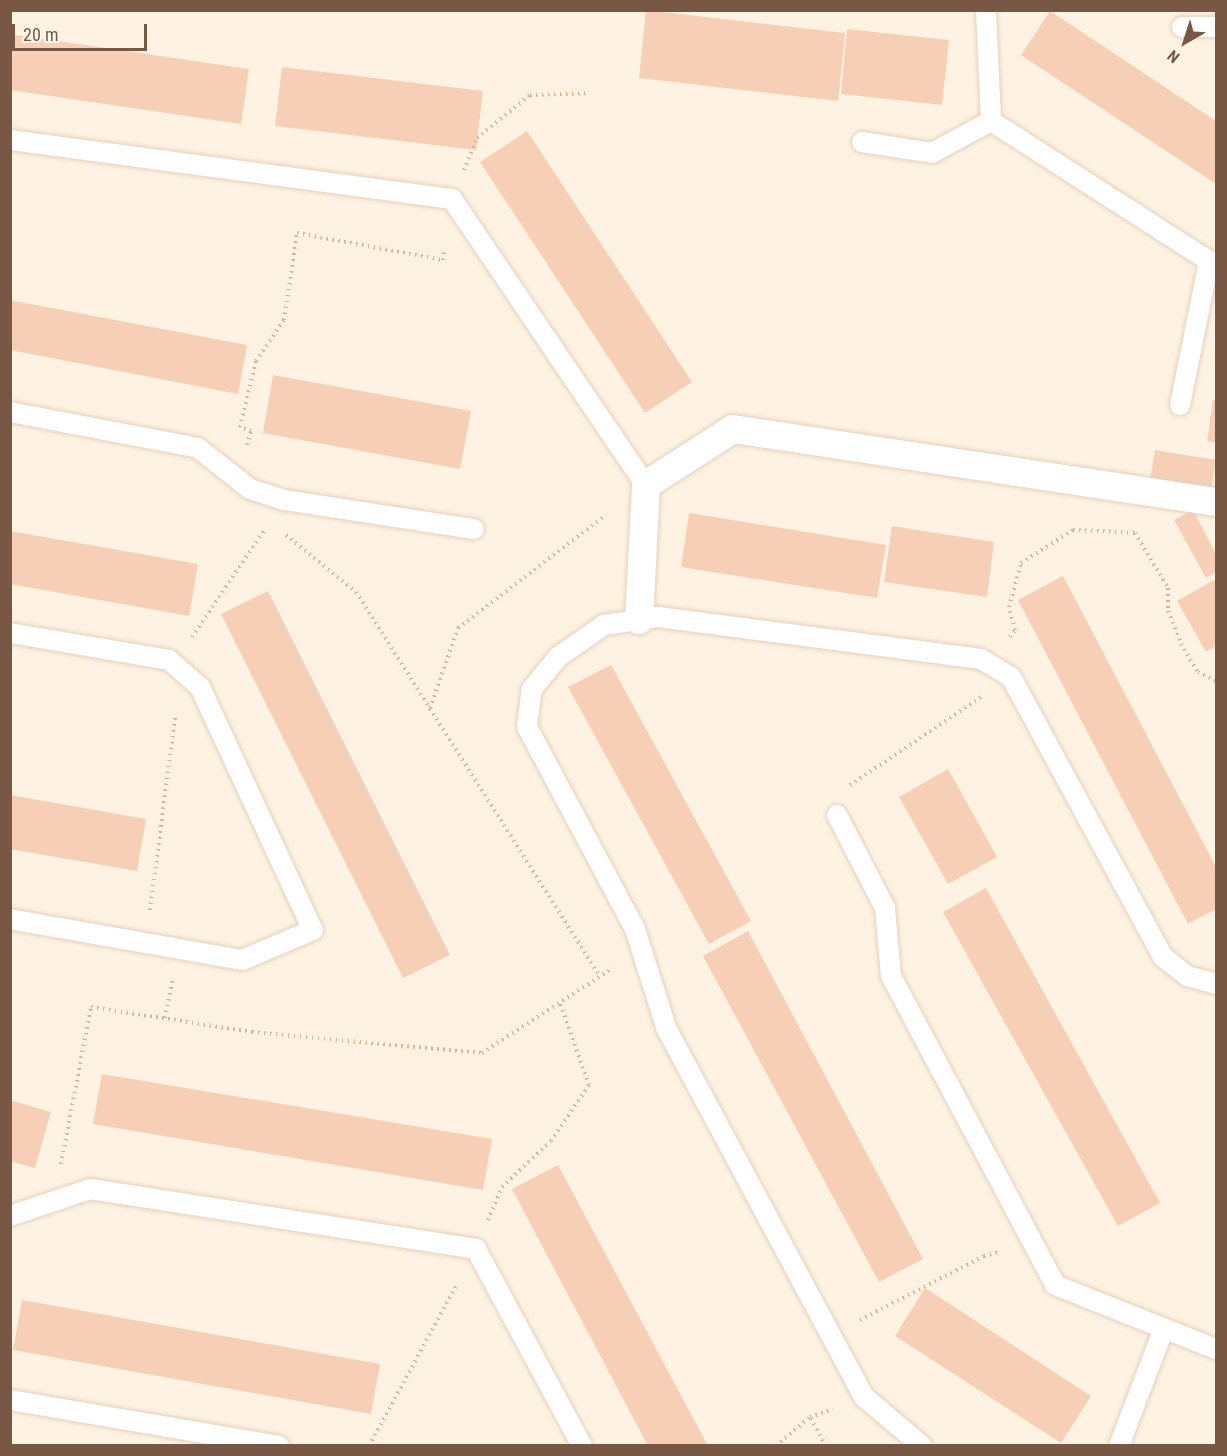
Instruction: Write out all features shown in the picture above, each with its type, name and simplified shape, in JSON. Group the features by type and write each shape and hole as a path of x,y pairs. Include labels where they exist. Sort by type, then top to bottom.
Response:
{"street":[{"path":"639,620 646,485 734,429 1216,502"}],"lane":[{"path":"986,10 991,121"},
{"path":"1182,27 1216,27"},
{"path":"862,142 932,153 991,121"},
{"path":"991,121 1209,261 1180,405"},
{"path":"10,140 452,199 646,485"},
{"path":"10,412 198,448 250,489 284,500 474,529"},
{"path":"922,1446 864,1397 667,1029 635,929 526,727 532,689 558,657 604,625 658,617 981,658 1011,677 1162,957 1187,976 1216,984"},
{"path":"10,633 169,660 200,687 313,930 242,960 10,919"},
{"path":"837,815 885,908 891,976 1055,1285 1216,1349"},
{"path":"10,1216 90,1189 476,1249 582,1446"},
{"path":"1119,1446 1164,1328"},
{"path":"10,1400 279,1446"}],"path":[{"path":"238,480 251,431 240,427 256,361 284,320 297,233 443,260 452,199 477,138 530,95 589,93"},
{"path":"430,709 458,628 646,485"},
{"path":"279,529 356,592 600,976"},
{"path":"981,658 1006,644 1015,630 1009,607 1021,563 1073,530 1135,533 1168,588 1168,611 1181,644 1198,672 1216,681"},
{"path":"837,815 848,805 841,791 1011,677"},
{"path":"54,1201 92,1007 252,1032 482,1053 641,950"},
{"path":"830,1335 984,1256 1033,1242"},
{"path":"776,1446 810,1417 864,1397"},
{"path":"810,1417 826,1446"}],"building":[{"path":"646,10 845,33 838,101 639,78"},
{"path":"1050,11 1216,121 1216,184 1021,55"},
{"path":"847,29 949,40 942,105 841,94"},
{"path":"10,34 249,69 241,124 10,90"},
{"path":"282,67 483,91 476,150 275,126"},
{"path":"527,131 692,382 645,413 480,162"},
{"path":"10,300 247,345 238,394 10,350"},
{"path":"273,375 471,411 460,469 263,433"},
{"path":"1213,400 1216,400 1216,443 1207,441"},
{"path":"1155,450 1216,460 1208,508 1147,498"},
{"path":"1193,510 1216,554 1216,572 1206,578 1174,520"},
{"path":"689,513 886,545 877,598 681,567"},
{"path":"892,526 994,542 987,597 884,582"},
{"path":"10,531 198,564 189,616 10,584"},
{"path":"1063,576 1216,867 1216,909 1188,924 1018,600"},
{"path":"1216,579 1216,646 1206,652 1177,601"},
{"path":"268,591 450,955 403,978 221,614"},
{"path":"611,665 751,921 709,944 568,687"},
{"path":"948,769 997,857 948,884 899,797"},
{"path":"10,795 146,819 137,871 10,849"},
{"path":"986,888 1160,1203 1118,1226 943,912"},
{"path":"748,931 923,1259 879,1282 703,956"},
{"path":"102,1074 492,1139 483,1190 93,1124"},
{"path":"10,1100 51,1112 35,1168 10,1161"},
{"path":"558,1165 708,1446 648,1446 512,1189"},
{"path":"925,1288 1091,1396 1061,1443 895,1336"},
{"path":"22,1300 380,1364 371,1414 13,1350"}]}
